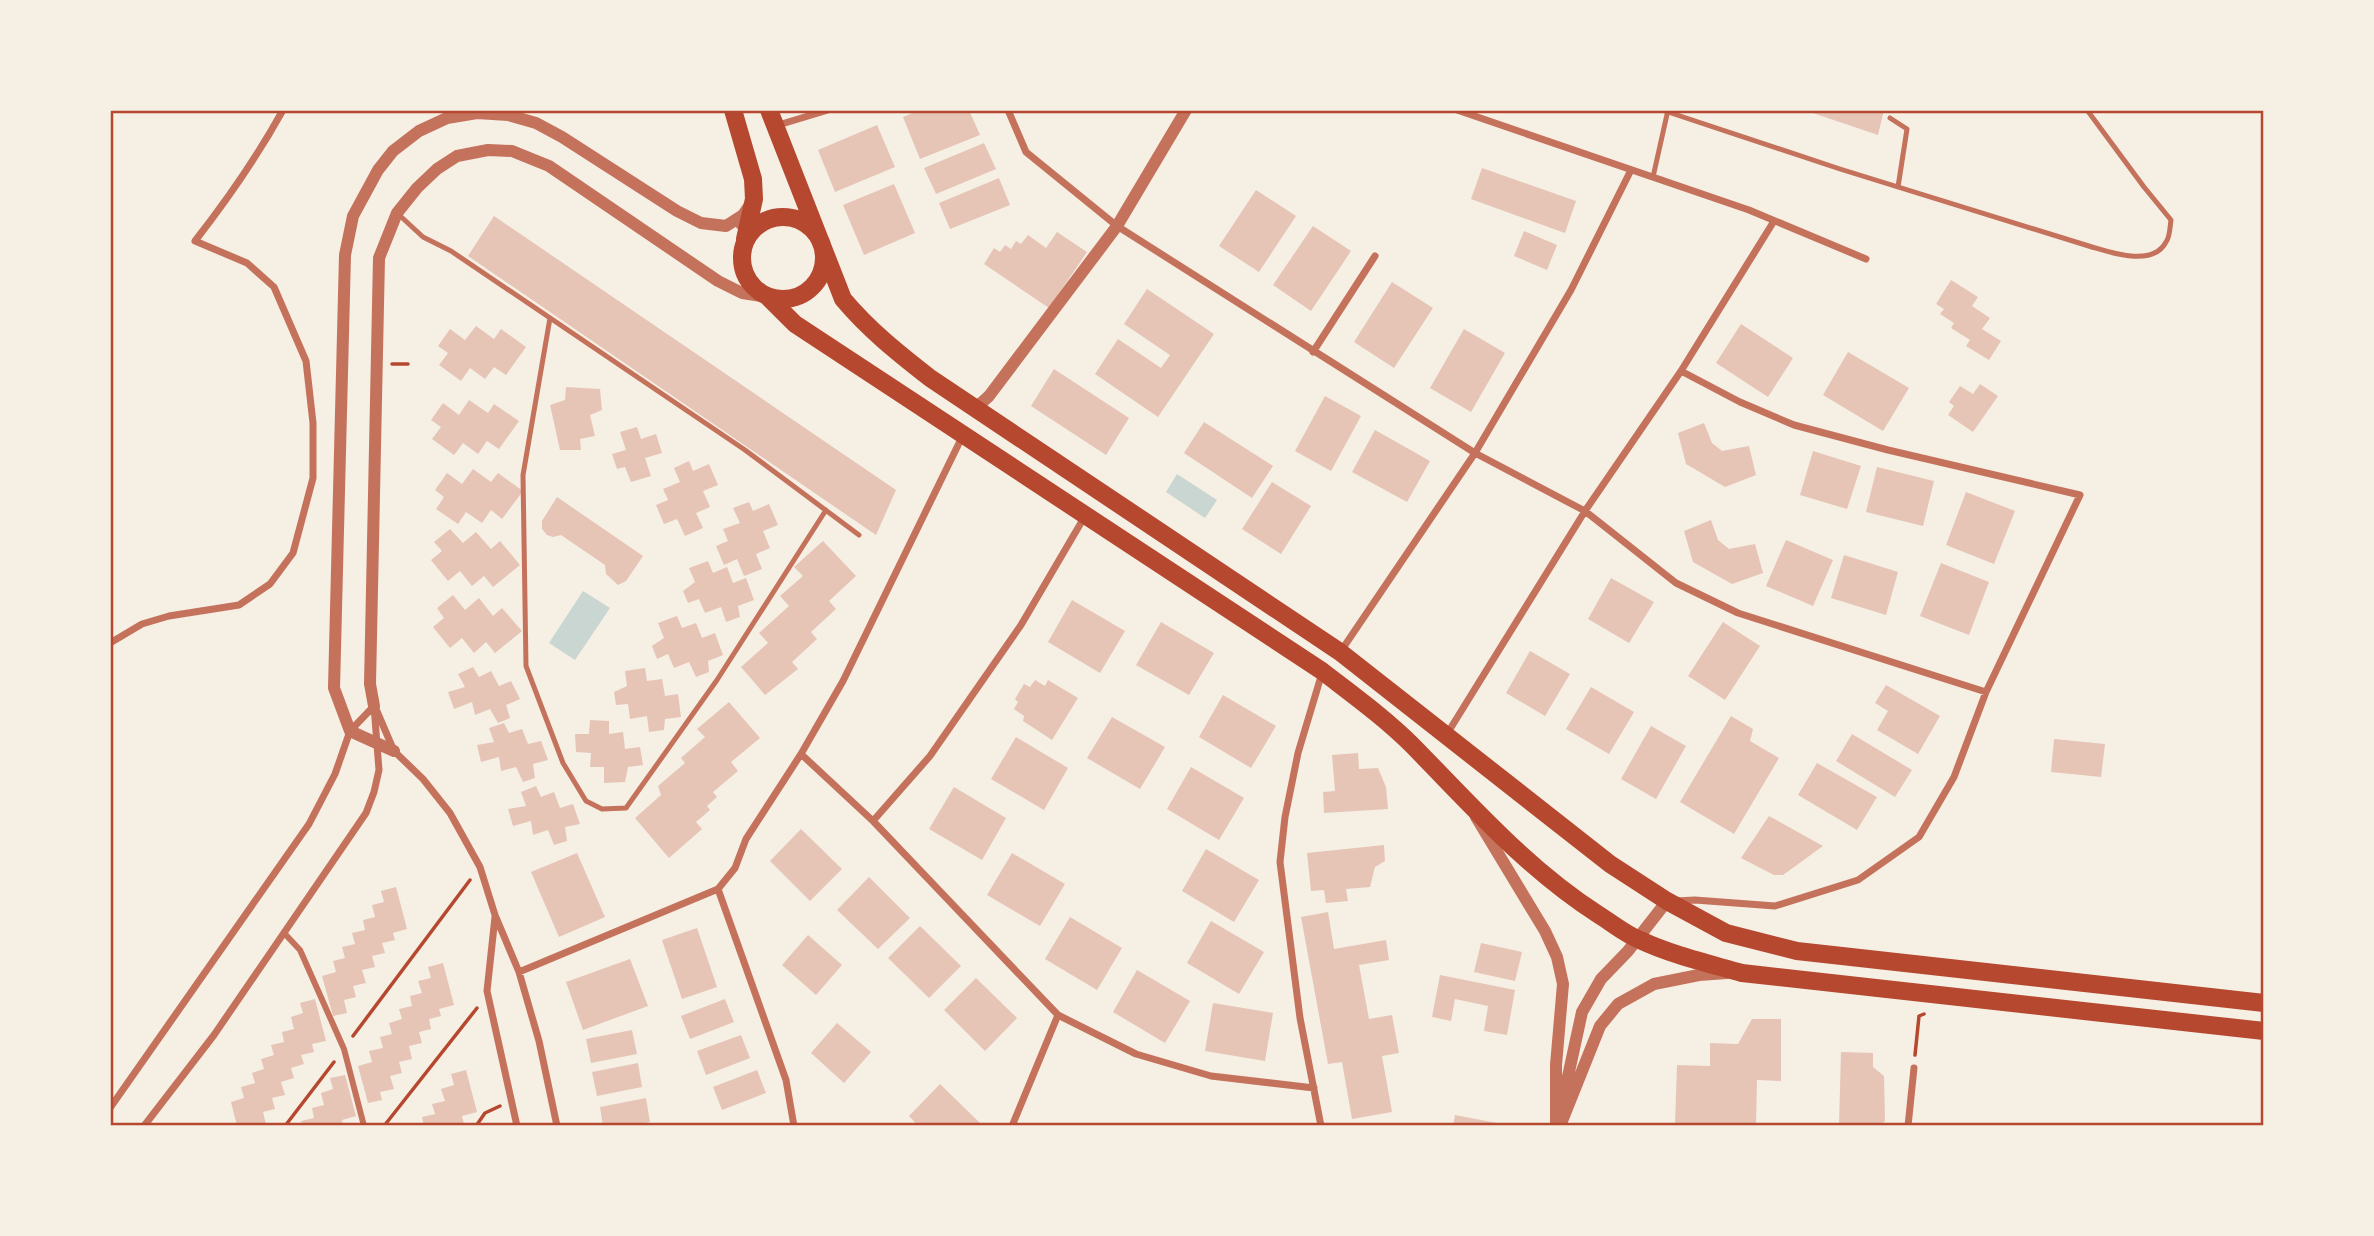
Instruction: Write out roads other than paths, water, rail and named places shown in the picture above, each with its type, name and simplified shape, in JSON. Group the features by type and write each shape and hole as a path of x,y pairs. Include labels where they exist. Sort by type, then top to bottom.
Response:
{"main road":[{"path":"733,110 753,179 754,199 741,260 746,276 755,289 768,297 795,324 1322,671 1393,728 1468,805 1532,865 1591,910 1637,940 1690,959 1742,972 2264,1031"},
{"path":"772,118 843,299 888,346 919,370 1340,652 1610,864 1667,901 1726,933 1797,951 2264,1003"},
{"path":"744,245 750,233 760,224 786,217 800,221 812,229 820,241 824,254 818,281 796,298 782,300 768,297"}],"street":[{"path":"110,643 142,624 169,616 239,605 270,584 293,553 313,478 313,423 306,360 274,287 247,263 195,241 255,157 283,110"},
{"path":"772,118 828,110"},
{"path":"1008,110 1026,152 1117,226 1475,453 1585,511 1676,583 1738,613 1986,692"},
{"path":"977,407 989,396 1117,226 1186,110"},
{"path":"1457,110 1774,221 1866,259"},
{"path":"556,1126 539,1041 519,972 495,915 480,867 450,813 424,779 394,751 350,731 334,688 345,255 353,216 378,170 393,151 419,131 447,118 477,113 508,115 536,123 562,136 677,211 701,223 726,226 772,219"},
{"path":"144,1126 214,1035 285,934 366,813 374,792 379,770 370,684 379,258 397,213 417,188 437,169 457,156 488,150 512,151 549,166 685,260 795,324"},
{"path":"1340,652 1475,453 1571,290 1631,170"},
{"path":"726,226 743,215 754,199"},
{"path":"1446,735 1585,511 1681,371 1774,221"},
{"path":"1313,352 1375,256"},
{"path":"742,293 768,297"},
{"path":"1558,1126 1582,1012 1601,979 1637,940 1667,901 1695,900 1775,906 1858,880 1919,837 1954,777 1986,692 2080,495 1794,425 1740,402 1681,371"},
{"path":"519,972 718,889 735,868 746,839 801,754 843,681 963,434"},
{"path":"873,821 930,756 1021,625 1086,515"},
{"path":"1321,1126 1300,1018 1280,862 1285,817 1298,753 1322,671"},
{"path":"110,1108 309,824 335,774 350,731 374,706"},
{"path":"374,706 394,751"},
{"path":"801,754 873,821 1058,1015 1136,1054 1211,1076 1314,1088"},
{"path":"1468,805 1545,930 1557,957 1563,984 1556,1065 1558,1126"},
{"path":"718,889 786,1080 794,1126"},
{"path":"495,915 487,991 517,1126"},
{"path":"285,934 300,950 344,1049 364,1126"},
{"path":"1558,1126 1600,1026 1618,1004 1654,985 1699,975 1742,972"},
{"path":"1012,1126 1058,1015"},
{"path":"1908,1126 1914,1068"}],"lane":[{"path":"1653,177 1666,111 2092,247 2122,255 2151,255 2166,243 2171,220 2087,110"},
{"path":"1890,118 1906,129 1898,187"},
{"path":"397,213 423,237 451,251 745,450 859,535"},
{"path":"550,318 523,475 526,666 563,763 586,801 602,809 626,808 717,680 826,510"}]}
